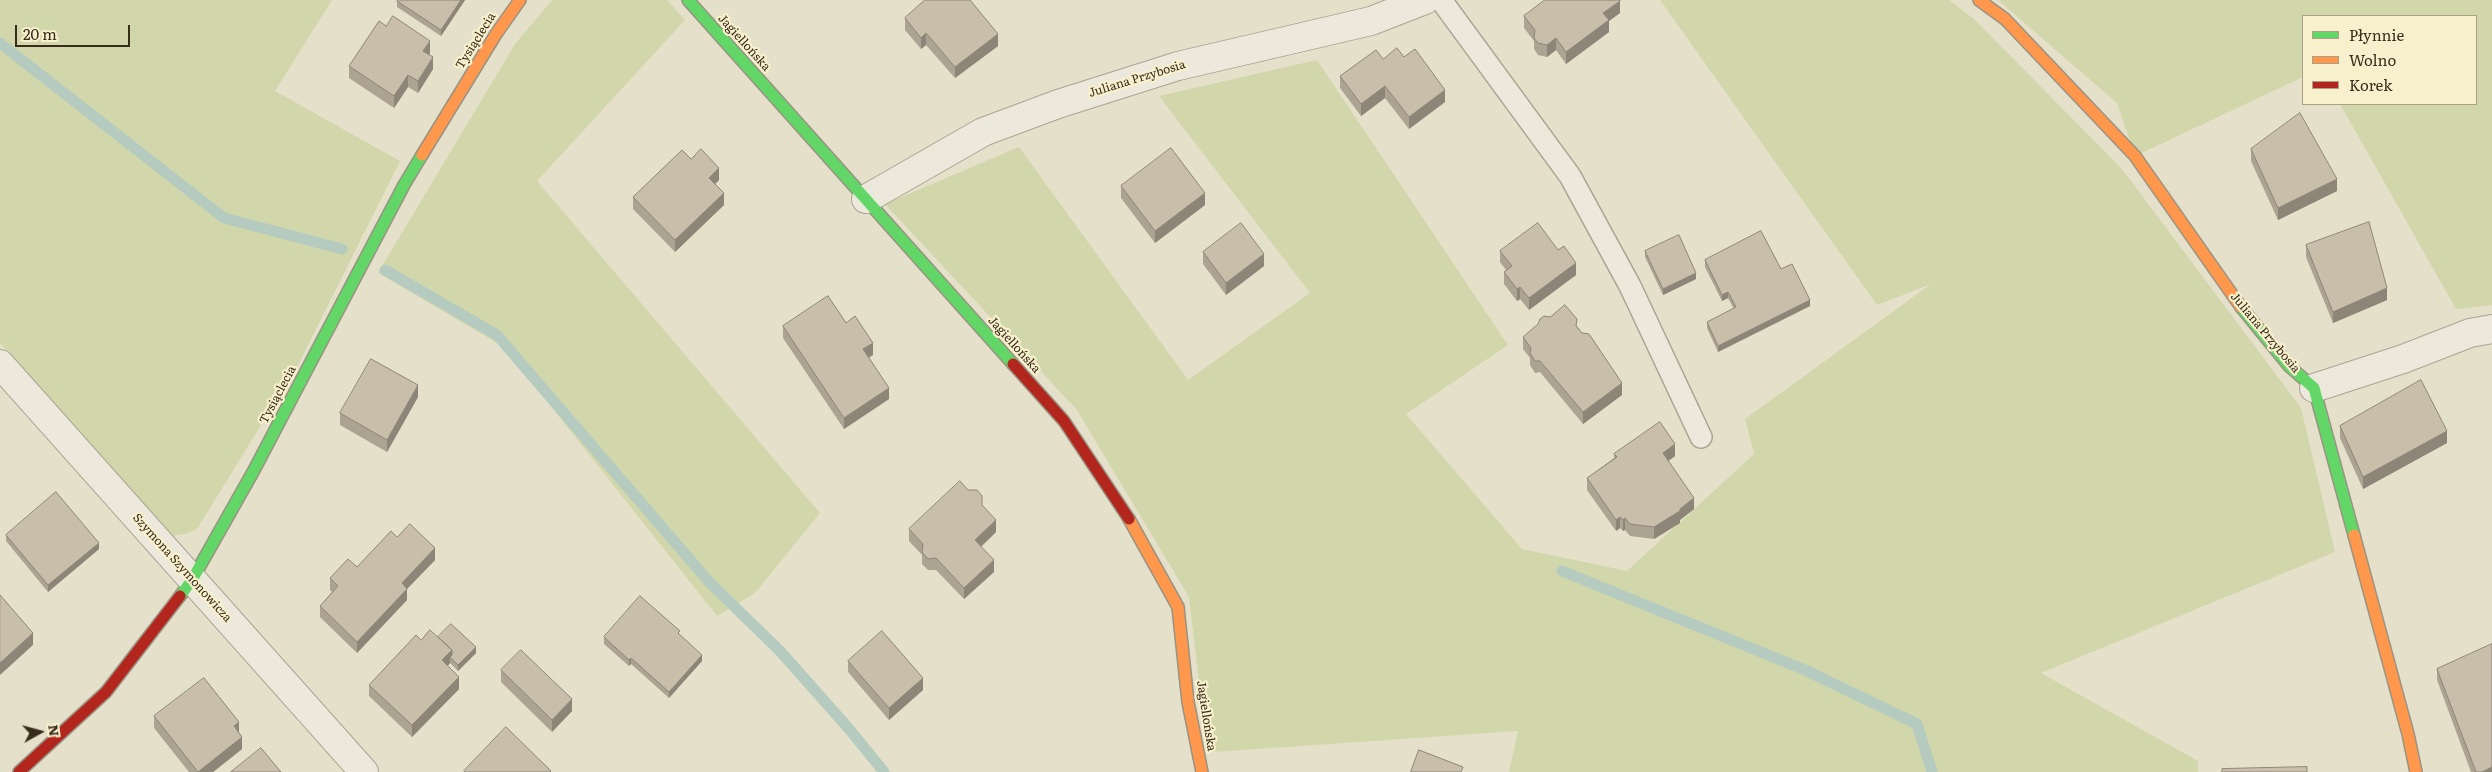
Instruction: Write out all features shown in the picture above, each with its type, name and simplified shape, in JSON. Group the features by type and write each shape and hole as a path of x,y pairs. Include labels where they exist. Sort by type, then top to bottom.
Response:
{"street":[{"name":"Tysiąclecia","path":"19,772 106,692 192,580 253,472 404,185 496,34 520,0"},
{"name":"Jagiellońska","path":"688,0 1064,421 1131,522 1178,607 1188,702 1202,772"},
{"name":"Juliana Przybosia","path":"866,199 983,132 1058,104 1178,66 1371,21 1425,0"},
{"name":"Juliana Przybosia","path":"1979,0 2004,19 2135,156 2234,297 2289,366 2314,388"},
{"path":"2416,772 2408,734 2314,388 2403,359 2470,333 2492,328"},
{"name":"Szymona Szymonowicza","path":"0,364 364,772"}],"lane":[{"path":"1441,0 1570,176 1630,286 1701,438"}],"green space":[{"path":"0,0 332,0 275,91 400,161 298,365 197,529 185,534 169,536 0,343"},
{"path":"552,0 667,0 685,20 537,181 820,513 755,593 717,616 504,347 378,273 515,44"},
{"path":"1660,0 1949,0 1974,19 2122,169 2301,408 2335,552 2041,673 2198,761 2198,772 1509,772 1518,731 1214,752 1200,689 1189,597 1077,410 885,204 1019,147 1188,380 1310,293 1159,96 1317,60 1508,345 1406,414 1522,549 1627,571 1754,454 1745,419 1931,284 1877,305"},
{"path":"1998,0 2492,0 2492,305 2456,309 2341,105 2477,105 2477,15 2302,15 2302,77 2135,156 2117,103"}],"building":[{"path":"398,0 461,0 441,30"},
{"path":"925,0 970,0 998,34 955,67 926,33 921,38 905,18"},
{"path":"1545,0 1620,1 1603,13 1609,20 1566,52 1556,38 1547,45 1538,43 1534,38 1535,30 1524,16"},
{"path":"393,16 430,41 423,51 433,57 418,81 408,75 394,96 349,66 379,21 386,26"},
{"path":"1397,48 1404,57 1415,49 1445,90 1409,117 1385,86 1361,104 1340,76 1376,50 1383,59"},
{"path":"2300,113 2337,179 2278,208 2251,149"},
{"path":"1171,148 1205,193 1155,231 1121,186"},
{"path":"701,149 719,168 709,178 724,193 675,240 633,197 682,150 691,159"},
{"path":"2369,222 2387,288 2333,312 2306,245"},
{"path":"1241,223 1264,254 1226,283 1203,252"},
{"path":"1538,223 1558,250 1564,246 1576,263 1529,298 1520,287 1517,289 1504,272 1512,266 1500,251"},
{"path":"1761,231 1781,269 1792,264 1810,300 1718,346 1707,322 1736,307 1728,292 1722,295 1705,260"},
{"path":"1679,235 1696,273 1663,289 1645,251"},
{"path":"828,296 846,323 855,316 873,343 863,349 889,388 844,418 783,326"},
{"path":"1565,305 1577,319 1576,326 1582,333 1589,334 1622,383 1583,412 1540,361 1535,361 1530,353 1531,348 1523,337 1538,324 1540,319 1544,316 1550,317"},
{"path":"371,359 418,385 387,440 340,413"},
{"path":"2421,380 2447,431 2363,477 2340,426"},
{"path":"1660,422 1675,444 1663,453 1694,498 1680,511 1654,527 1630,524 1625,518 1623,520 1620,517 1616,520 1587,478 1617,457 1614,454"},
{"path":"960,481 968,490 977,490 982,496 982,505 996,520 975,540 994,560 964,588 936,558 928,559 922,552 923,544 909,529"},
{"path":"56,492 99,543 48,585 6,535"},
{"path":"410,524 435,548 402,583 407,589 357,642 320,606 338,586 330,578 348,559 357,567 391,531 397,537"},
{"path":"0,595 33,633 0,663"},
{"path":"640,596 680,631 678,633 702,655 669,692 604,637"},
{"path":"451,624 476,647 458,665 450,657 452,650 438,637"},
{"path":"430,630 452,650 442,660 459,677 412,725 369,685 416,635 421,640"},
{"path":"882,631 923,678 889,708 848,661"},
{"path":"2492,644 2492,767 2482,772 2476,772 2437,669"},
{"path":"521,650 572,699 552,720 501,670"},
{"path":"204,678 239,722 234,726 242,737 198,772 154,716"},
{"path":"506,727 551,771 550,772 464,771"},
{"path":"261,748 281,772 231,772"},
{"path":"1419,750 1463,767 1461,772 1411,772"},
{"path":"2307,767 2307,772 2222,772 2222,769"}],"waterway":[{"path":"0,43 224,218 342,249"},
{"path":"385,270 497,335 710,583 780,651 850,730 884,772"},
{"path":"1562,571 1805,670 1917,724 1932,772"}],"traffic: fast":[{"path":"688,0 1013,364"},
{"path":"180,596 192,580 253,472 404,185 422,155"},
{"path":"2241,307 2289,366 2314,388 2354,535"}],"traffic: slow":[{"path":"422,155 496,34 520,0"},
{"path":"1979,0 2005,19 2135,156 2241,307"},
{"path":"1129,519 1178,607 1188,702 1202,772"},
{"path":"2354,535 2408,734 2416,772"}],"traffic: jam":[{"path":"1013,364 1064,421 1129,519"},
{"path":"19,772 106,692 180,596"}]}
